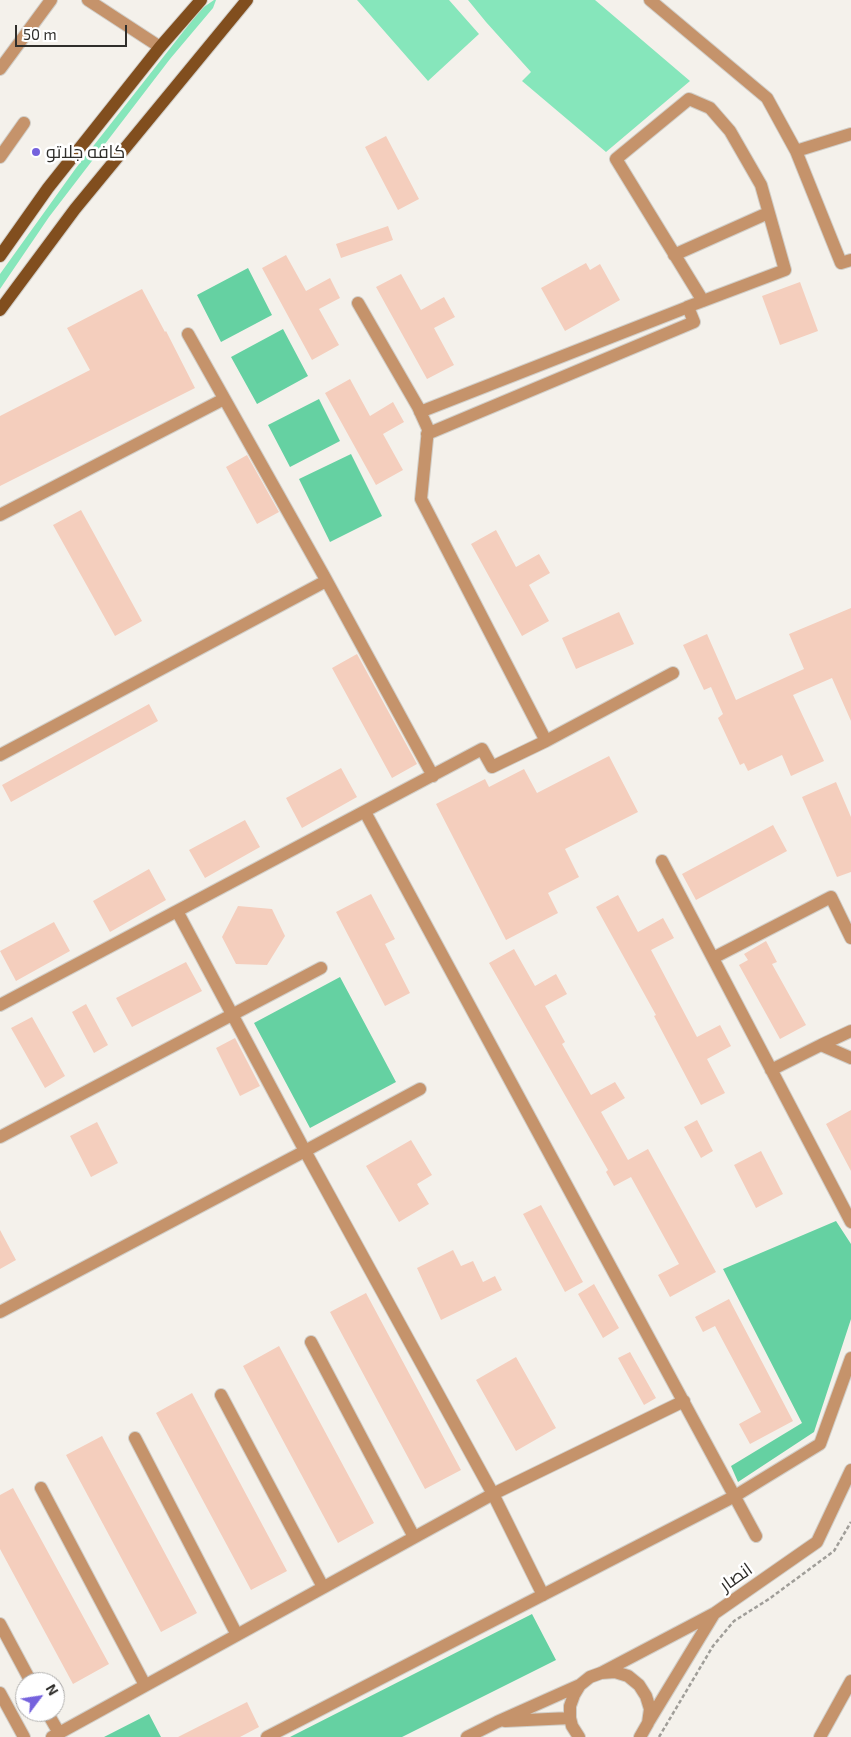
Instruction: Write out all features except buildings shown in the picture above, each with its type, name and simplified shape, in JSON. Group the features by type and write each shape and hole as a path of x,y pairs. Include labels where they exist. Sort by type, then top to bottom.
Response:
{"main road":[{"path":"0,256 48,188 160,47 201,0"},
{"path":"0,310 75,209 246,0"}],"street":[{"path":"0,69 51,0"},
{"path":"88,0 160,47"},
{"path":"650,0 767,98 796,151 841,263 851,260"},
{"path":"420,412 785,270 761,184 730,131 710,108 689,99 616,159 703,301"},
{"path":"0,156 24,123"},
{"path":"796,151 851,134"},
{"path":"674,255 768,212"},
{"path":"358,303 428,429 420,499 546,741"},
{"path":"427,434 694,322 687,307"},
{"path":"188,334 433,776"},
{"path":"0,515 224,399"},
{"path":"0,755 326,582"},
{"path":"0,1005 482,750 492,766 546,741 673,674"},
{"path":"365,812 756,1536"},
{"path":"662,861 851,1222"},
{"path":"713,958 831,897 851,938"},
{"path":"177,911 305,1151 493,1494 543,1595"},
{"path":"0,1137 321,968"},
{"path":"771,1070 820,1045 851,1032"},
{"path":"820,1045 851,1058"},
{"path":"0,1312 420,1089"},
{"path":"311,1342 414,1537"},
{"path":"267,1737 735,1496 820,1444 851,1358"},
{"path":"221,1395 323,1587"},
{"path":"50,1722 55,1735 493,1494 684,1401"},
{"path":"135,1438 237,1635"},
{"name":"انصار","path":"580,1685 590,1677 714,1613 817,1542 851,1470"},
{"path":"41,1488 145,1685"},
{"path":"640,1737 714,1613"},
{"path":"0,1624 26,1672"},
{"path":"601,1673 615,1672 628,1676 639,1685 646,1696 650,1709 648,1723"},
{"path":"820,1737 851,1682"},
{"path":"579,1737 572,1726 570,1706 580,1685"},
{"path":"467,1737 580,1685"},
{"path":"0,1694 24,1737"},
{"path":"497,1722 570,1718"}],"path":[{"path":"659,1737 713,1646 734,1621 769,1599 834,1551 851,1522"}],"green space":[{"path":"216,0 213,8 170,59 49,217 0,289 0,274 76,168 201,9"},
{"path":"357,0 449,0 479,34 428,81"},
{"path":"468,0 595,0 690,81 606,152 522,81 531,72"},
{"path":"248,268 272,315 221,342 197,295"},
{"path":"283,329 308,376 257,404 231,357"},
{"path":"319,399 340,441 290,467 268,425"},
{"path":"351,454 382,516 330,542 299,479"},
{"path":"340,977 396,1082 310,1128 254,1023"},
{"path":"836,1221 851,1244 851,1319 814,1432 738,1482 731,1466 802,1423 723,1269"},
{"path":"532,1614 556,1660 402,1737 290,1737"},
{"path":"149,1714 161,1737 104,1737"}],"place":[{"name":"کافه جلاتو","path":"36,152"}]}
